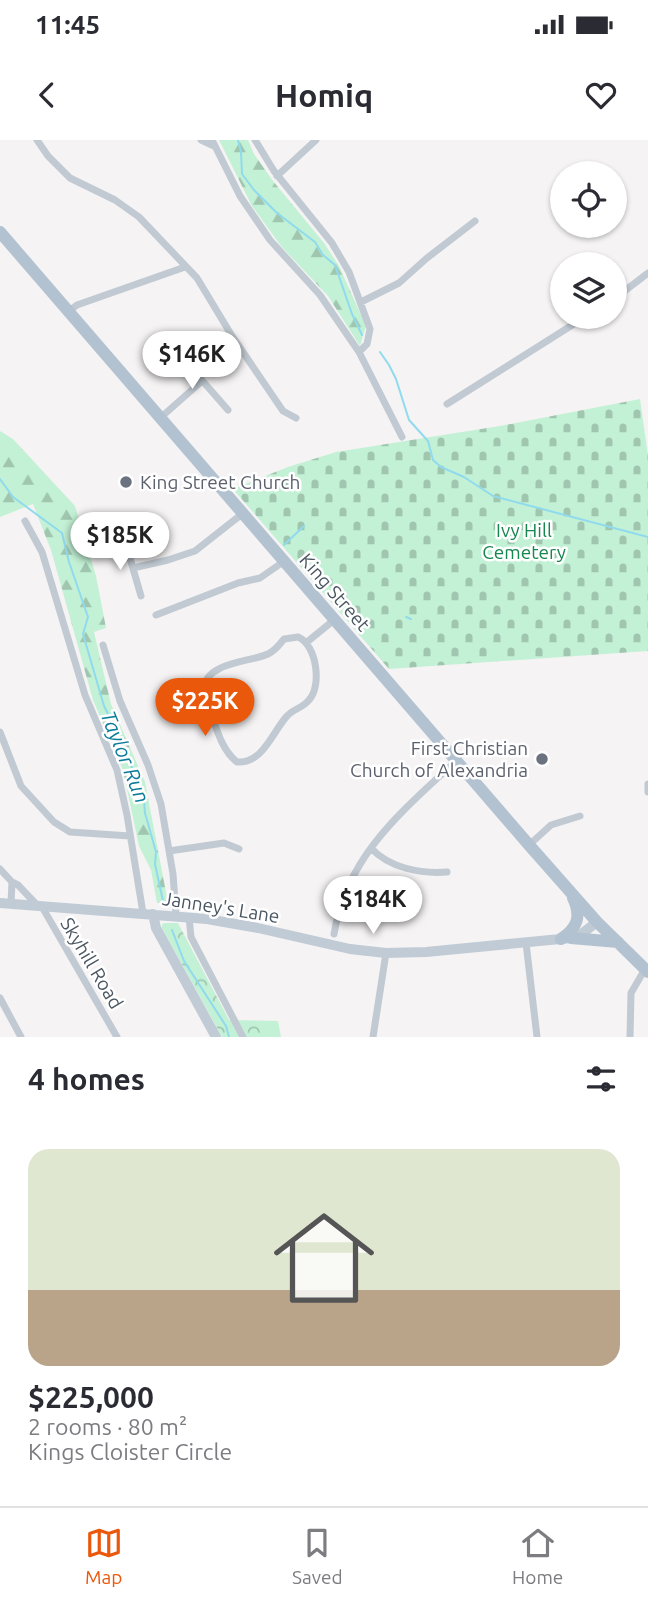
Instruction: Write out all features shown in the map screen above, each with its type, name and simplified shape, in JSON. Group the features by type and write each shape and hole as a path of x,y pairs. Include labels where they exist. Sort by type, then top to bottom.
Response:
{"main road":[{"name":"King Street","path":"0,232 529,845 597,922 646,971"},
{"path":"566,939 578,920 578,909 570,891"},
{"name":"Janney's Lane","path":"5,903 176,915 258,928 350,949 386,953 426,952 566,939 580,935 597,922"},
{"path":"148,914 216,1037"},
{"path":"566,939 618,943"}],"street":[{"path":"37,140 62,172 81,185 127,207 197,278 232,337 283,411 296,418"},
{"path":"201,140 213,143 244,203 270,240 320,295 359,352 402,437"},
{"path":"255,140 277,176 340,255 368,321 367,344 359,352"},
{"path":"277,176 316,140"},
{"path":"361,302 399,283 426,258 475,221"},
{"path":"68,312 77,305 185,267"},
{"path":"627,289 648,273"},
{"path":"447,404 566,329"},
{"path":"179,354 228,410"},
{"path":"159,419 202,381"},
{"path":"133,568 168,561 195,551 242,514"},
{"path":"25,520 42,552 85,695 117,770 148,914"},
{"path":"125,541 141,596"},
{"path":"156,615 238,583 260,578 283,562"},
{"path":"307,642 334,620"},
{"path":"298,637 307,642 317,676 311,698 290,712 271,740 250,760 235,761 219,736 204,693 205,681 214,672 231,663 271,653 287,638 298,637"},
{"path":"103,645 120,701 156,786 169,851 176,915"},
{"path":"0,732 21,786 54,822 70,832 130,836"},
{"path":"334,934 337,913 356,867 391,823 456,761"},
{"path":"648,784 648,792"},
{"path":"529,845 551,825 580,816"},
{"path":"169,851 224,843 239,849"},
{"path":"370,848 377,855 402,866 432,873 447,872"},
{"name":"Skyhill Road","path":"0,869 39,905 117,1037"},
{"path":"5,903 12,882"},
{"path":"189,917 191,937 243,1037"},
{"path":"526,943 537,1037"},
{"path":"373,1037 386,953"},
{"path":"630,1037 631,993 646,971"},
{"path":"0,998 21,1037"}],"green space":[{"path":"219,140 248,140 254,154 273,181 324,243 339,266 366,326 360,346 328,296 281,246 252,206"},
{"name":"Ivy Hill Cemetery","path":"640,399 648,456 648,651 389,669 233,489 288,467 336,452 500,426"},
{"path":"0,431 13,439 75,506 96,576 106,628 94,632 111,704 145,782 168,903 157,903 151,870 139,846 123,770 93,700 51,550 33,504 0,517"},
{"path":"165,923 178,923 229,1020 278,1021 281,1037 222,1037 162,928"}],"waterway":[{"path":"238,140 242,174 277,213 315,242 323,255 335,265 362,335"},
{"path":"380,352 396,379 409,420 428,441 433,460 441,467 464,477 493,496 648,537"},
{"name":"Taylor Run","path":"0,479 13,497 62,533 88,617 83,634 104,706 143,790 145,813 156,852 155,864 163,901"},
{"path":"284,545 304,526"},
{"path":"406,617 411,619"},
{"name":"Taylor Run","path":"172,930 184,961 226,1026 229,1037"}],"place":[{"name":"King Street Church","path":"126,482"},
{"name":"First Christian Church of Alexandria","path":"542,759"}]}
